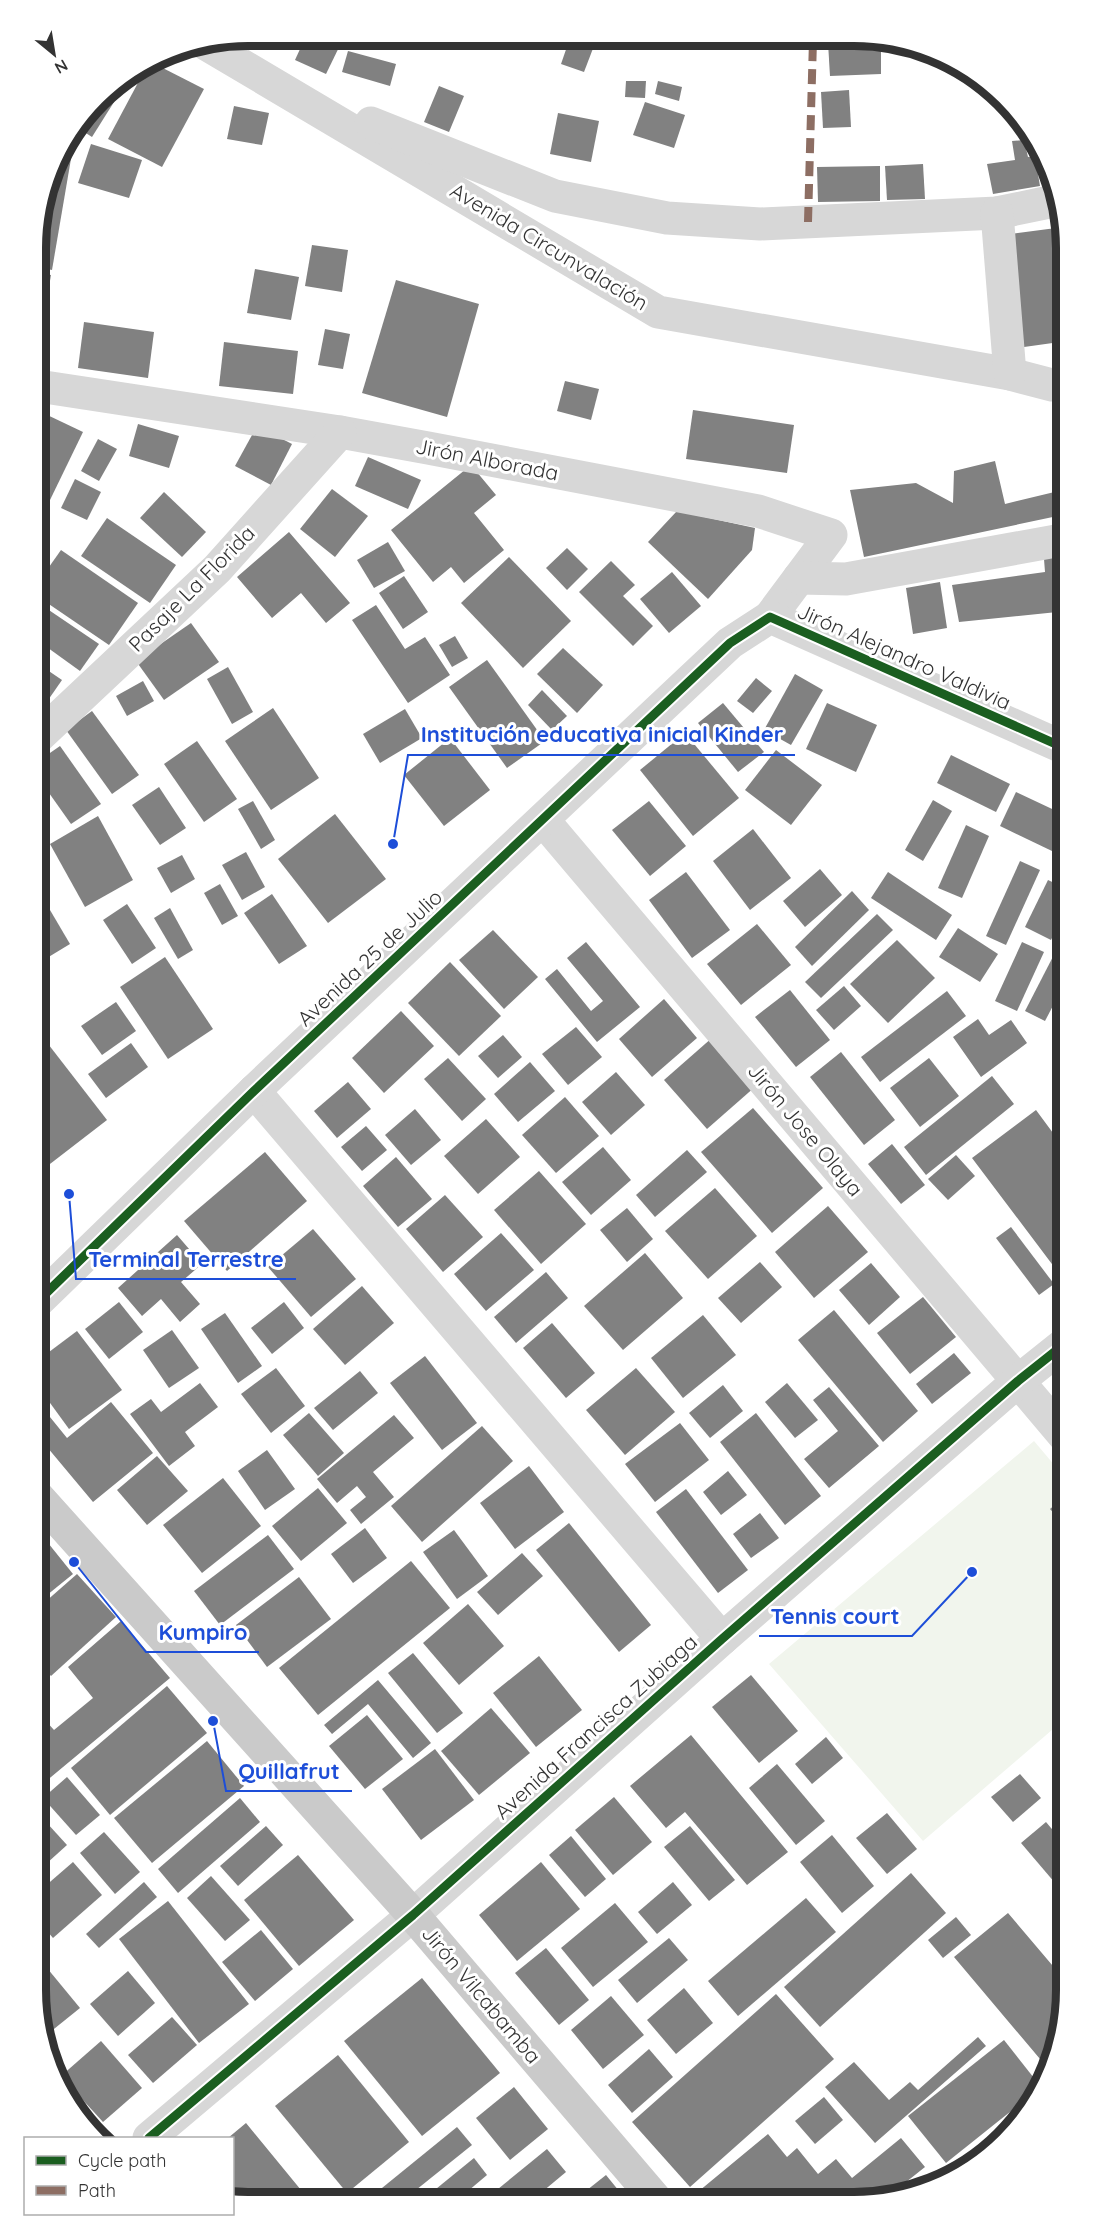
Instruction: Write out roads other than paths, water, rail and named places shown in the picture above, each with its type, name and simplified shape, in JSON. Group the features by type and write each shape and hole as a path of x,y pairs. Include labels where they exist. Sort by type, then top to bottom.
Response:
{"main road":[{"name":"Jirón Vilcabamba","path":"46,1506 413,1915 649,2192"}],"street":[{"name":"Avenida Circunvalación","path":"215,49 658,312 1010,374 1057,385"},
{"path":"264,79 555,196 668,218 760,224 997,213 1051,202"},
{"path":"997,213 1010,374"},
{"name":"Jirón Alborada","path":"47,387 340,432 758,511 831,535 770,617"},
{"name":"Pasaje La Florida","path":"47,729 217,569 340,432"},
{"path":"799,578 846,579 1057,541"},
{"name":"Jirón Alejandro Valdivia","path":"730,644 770,617 1057,744"},
{"name":"Avenida 25 de Julio","path":"46,1293 254,1091 730,644"},
{"name":"Jirón Jose Olaya","path":"543,820 1056,1426"},
{"path":"254,1091 722,1638"},
{"name":"Avenida Francisca Zubiaga","path":"151,2137 413,1915 722,1638 1018,1381 1056,1350"}],"place":[{"name":"Institución educativa inicial Kinder","path":"393,844"},
{"name":"Terminal Terrestre","path":"69,1194"},
{"name":"Kumpiro","path":"74,1562"},
{"name":"Tennis court","path":"972,1572"},
{"name":"Quillafrut","path":"213,1721"}]}
